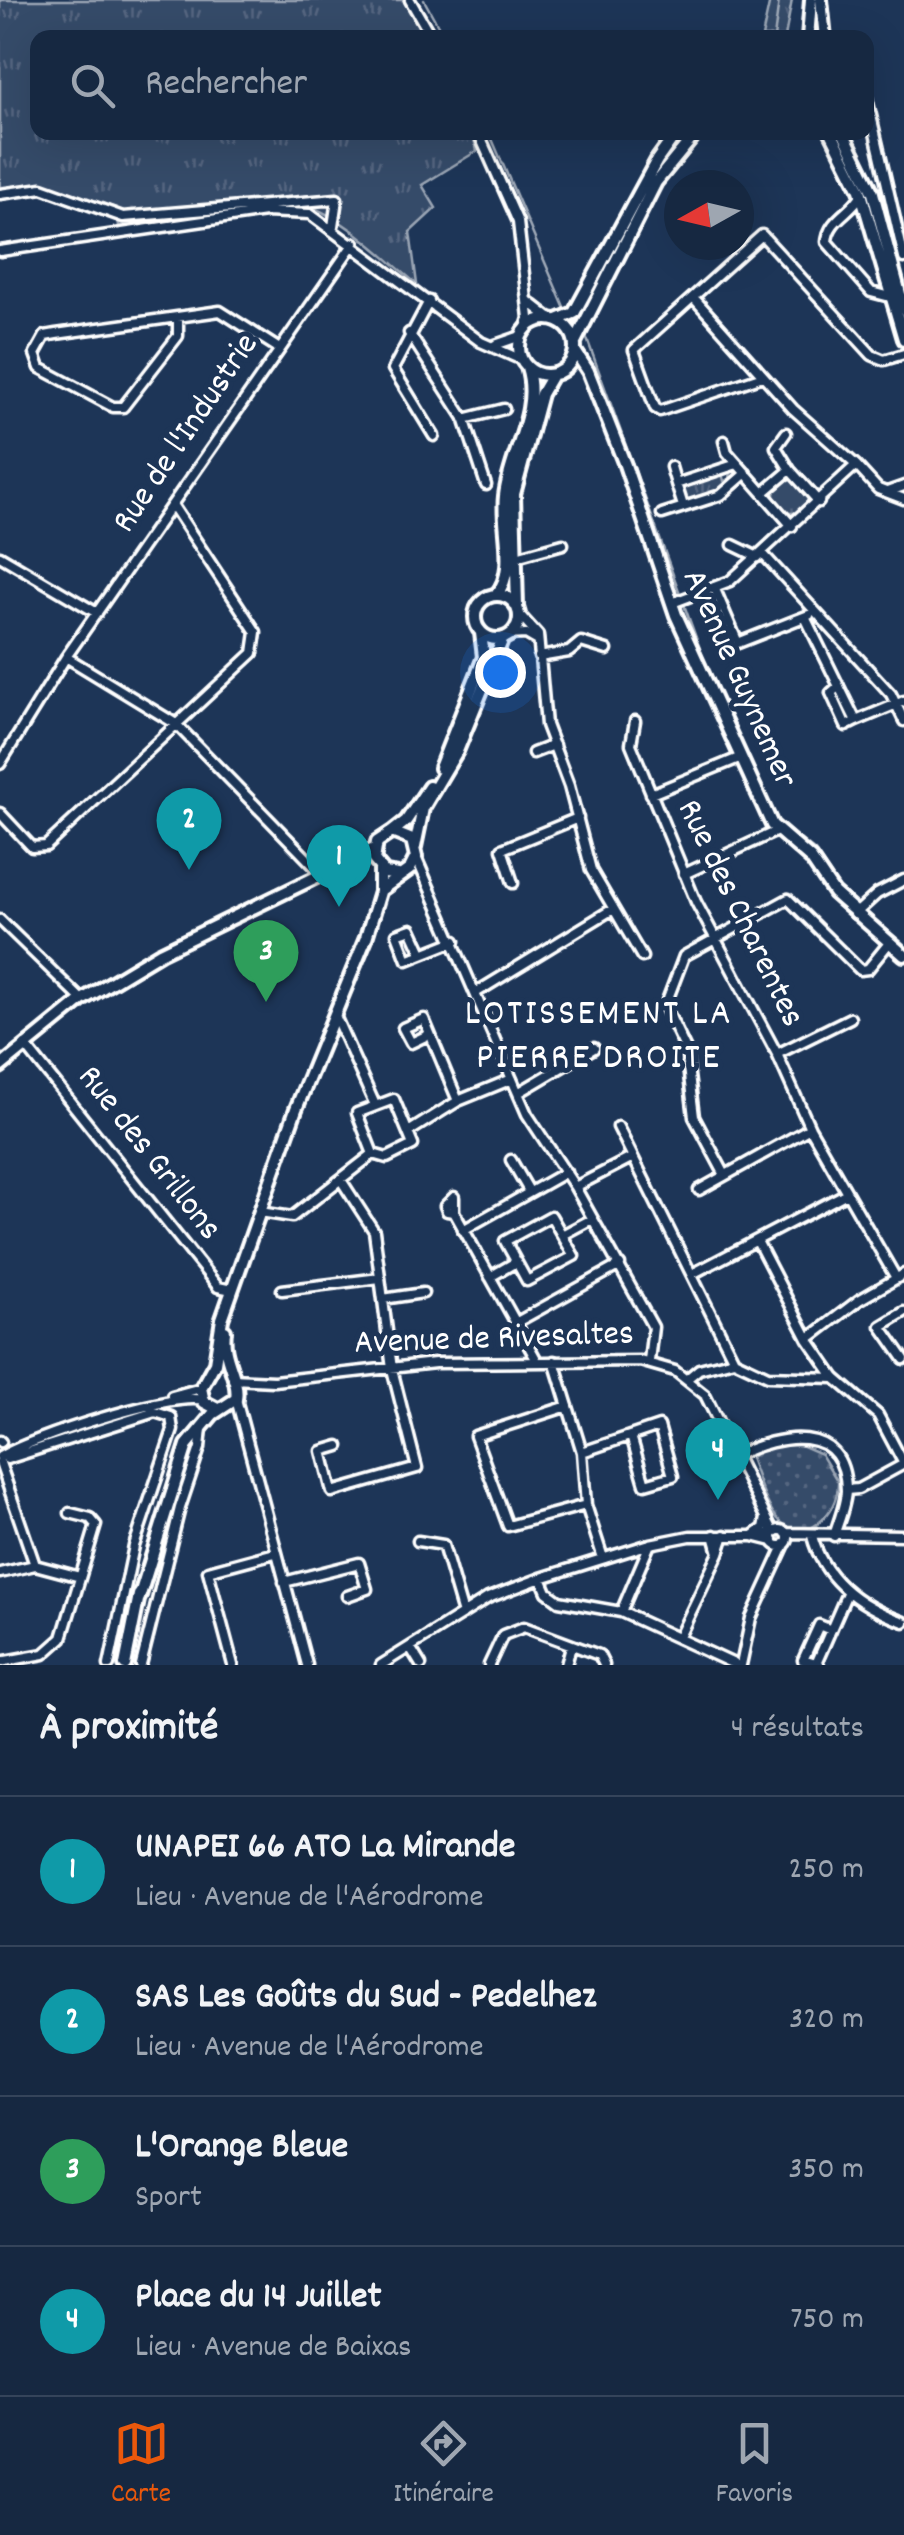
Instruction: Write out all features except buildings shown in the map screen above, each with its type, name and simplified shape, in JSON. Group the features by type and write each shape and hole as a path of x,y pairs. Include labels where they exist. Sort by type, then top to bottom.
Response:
{"main road":[{"path":"808,30 810,0"},
{"path":"821,0 825,30"},
{"path":"0,1067 82,1000 160,952 355,862 374,849 380,838 406,821 444,761 484,657 476,610 481,601 496,595 508,575 504,505 532,396 523,332 574,313 671,140"},
{"path":"565,369 656,182 690,140"},
{"path":"834,140 861,195 904,339"},
{"path":"847,140 872,194 904,309"},
{"path":"554,319 572,332 575,346"},
{"name":"Avenue Guynemer","path":"575,346 739,758 777,831 811,859 834,893 859,910 904,955"},
{"path":"525,364 552,375"},
{"path":"380,892 401,874 416,852 423,808 457,751 518,610 513,522 518,477 541,394 552,375 565,369 586,373 591,379"},
{"path":"496,595 510,599 518,610"},
{"path":"481,633 506,637"},
{"path":"392,832 406,835 416,852"},
{"path":"125,1665 163,1502 178,1455 202,1414 201,1388 210,1375 231,1296 296,1110 336,1018 380,892 374,849"},
{"path":"355,862 401,874"},
{"path":"139,1598 183,1456 201,1426 237,1396 224,1340 231,1296"},
{"path":"210,1375 232,1378"},
{"path":"203,1401 221,1410"}],"street":[{"path":"410,0 427,30"},
{"path":"874,128 904,258"},
{"path":"482,140 518,222 526,297 523,332 491,346"},
{"path":"0,194 42,188 123,217 337,199 332,227"},
{"path":"861,195 845,209 827,234 827,242 871,292 890,297"},
{"path":"0,251 264,212 310,214 491,346 525,364"},
{"path":"763,376 679,405 655,408 634,350 762,235 872,355 884,360 904,354"},
{"name":"Rue de l'Industrie","path":"0,764 66,657 354,243"},
{"path":"693,296 763,376 878,489 904,499"},
{"path":"526,297 554,319"},
{"path":"428,301 393,368 434,436"},
{"path":"178,316 178,336 123,407 113,407 40,368 36,354 45,336 178,316 220,311 278,348"},
{"path":"410,334 464,419 486,486"},
{"path":"464,419 500,409 492,398"},
{"path":"786,433 776,448 818,502"},
{"path":"724,442 792,526"},
{"path":"676,484 738,464"},
{"path":"679,600 730,581 856,465"},
{"path":"670,467 683,506"},
{"path":"764,493 790,470"},
{"path":"662,514 721,495 746,473"},
{"path":"878,489 887,492 904,486"},
{"path":"0,813 32,847 46,846 257,644 256,632 173,506"},
{"path":"516,557 562,544"},
{"path":"733,545 760,555 900,703 904,721"},
{"path":"0,556 97,613"},
{"path":"714,587 738,642 815,613"},
{"path":"518,610 536,629 546,725 591,870 642,957"},
{"path":"804,617 856,721 900,703"},
{"path":"506,637 526,634 538,642"},
{"path":"539,657 569,652 581,642 607,650"},
{"path":"66,657 176,724 324,876"},
{"name":"Rue des Charentes","path":"635,722 631,744 684,874 777,1054 810,1128 901,1277"},
{"path":"533,753 554,745"},
{"path":"651,794 739,758"},
{"path":"512,883 502,849 578,818"},
{"path":"684,874 777,831"},
{"path":"416,852 518,1093 654,1327 649,1362"},
{"path":"401,874 428,880"},
{"path":"859,910 904,880"},
{"path":"725,1175 694,1118 688,1061 665,1006 684,956 788,899 860,970 868,969 888,943"},
{"path":"477,992 613,909"},
{"path":"0,920 82,1000"},
{"path":"422,954 455,941"},
{"path":"336,1018 375,1105"},
{"path":"777,1054 850,1018"},
{"path":"430,1034 458,1101"},
{"name":"Rue des Grillons","path":"25,1044 218,1287 231,1296"},
{"path":"518,1093 594,1048"},
{"path":"410,1130 458,1101 512,1080"},
{"path":"394,1099 410,1130 413,1146 387,1158 373,1154 358,1113 394,1099"},
{"path":"618,1126 734,1360 768,1376 835,1378"},
{"path":"699,1190 810,1128"},
{"path":"260,1212 292,1216 373,1154"},
{"path":"576,1188 632,1157"},
{"path":"511,1160 530,1191"},
{"path":"463,1230 566,1172"},
{"path":"340,1446 322,1451 332,1492 417,1468 392,1369 374,1231 341,1180"},
{"path":"692,1274 847,1194"},
{"path":"454,1212 536,1359"},
{"path":"550,1216 562,1235 574,1256 528,1282 505,1241 550,1216"},
{"path":"562,1235 592,1218"},
{"path":"757,1241 808,1340 835,1378 878,1416 904,1464 858,1488 846,1490"},
{"path":"490,1277 516,1262"},
{"path":"517,1322 620,1264"},
{"path":"808,1340 901,1277"},
{"path":"282,1290 380,1278"},
{"path":"384,1299 424,1293"},
{"path":"904,1312 881,1326 904,1359"},
{"name":"Avenue de Rivesaltes","path":"232,1378 259,1382 536,1359 649,1362 688,1378"},
{"path":"554,1360 582,1452 586,1505 603,1558"},
{"path":"540,1578 558,1602 621,1612 739,1665 751,1618 775,1564 781,1538 705,1395 688,1378 699,1369 734,1360"},
{"name":"Avenue de Rivesaltes","path":"237,1396 259,1382"},
{"path":"2,1453 201,1388"},
{"path":"237,1396 307,1665"},
{"path":"126,1413 190,1397 203,1401"},
{"path":"568,1406 475,1436 508,1526 586,1505"},
{"path":"221,1410 244,1428"},
{"path":"2,1453 155,1412 171,1416 173,1430 148,1498 123,1590 109,1665"},
{"path":"141,1665 175,1526 200,1448 201,1426"},
{"path":"582,1452 659,1426 673,1476 645,1484 630,1436"},
{"path":"737,1455 777,1437 805,1438 830,1452 846,1490 834,1536"},
{"path":"2,1453 35,1565"},
{"path":"148,1498 163,1502"},
{"path":"0,1662 44,1654 59,1641 96,1525 90,1518 70,1513"},
{"path":"753,1536 764,1528 766,1513"},
{"path":"381,1665 488,1598 650,1544 719,1535 904,1535"},
{"path":"679,1637 719,1553 719,1535"},
{"path":"812,1536 823,1566 847,1592 904,1622"},
{"path":"418,1541 443,1545 462,1614"},
{"path":"621,1612 650,1544"},
{"path":"634,1548 642,1565"},
{"path":"233,1665 208,1570 275,1553"},
{"path":"284,1582 360,1562 367,1590 347,1596"},
{"path":"0,1572 35,1565 80,1577"},
{"path":"817,1664 847,1592"},
{"path":"489,1665 503,1635 524,1626 599,1655 604,1665"},
{"path":"410,1646 422,1665"},
{"path":"566,1665 571,1646"}],"green space":[{"path":"0,0 405,0 422,30 30,30 30,140 474,140 477,151 422,185 436,208 410,232 417,284 353,231 311,207 246,206 119,226 116,208 49,186 0,190"},
{"path":"770,0 792,0 786,30 764,30"},
{"path":"737,469 738,475 724,488 687,501 684,498 683,485 722,473 724,481"},
{"path":"791,479 803,484 808,496 803,508 791,513 779,508 774,496 779,484"},
{"path":"791,1441 821,1454 838,1482 833,1506 818,1524 808,1529 786,1526 776,1517 750,1458 761,1449"}],"waterway":[{"path":"424,0 441,30"},
{"path":"775,30 779,0"},
{"path":"492,140 565,309"},
{"path":"657,172 681,140"},
{"path":"593,296 639,205"},
{"path":"586,336 714,687"},
{"path":"764,794 776,820 815,851 843,893 904,944"}],"place":[{"name":"SAS Les Goûts du Sud - Pedelhez","path":"189,870"},
{"name":"UNAPEI 66 ATO La Mirande","path":"339,907"},
{"name":"L'Orange Bleue","path":"266,1002"},
{"name":"Place du 14 Juillet","path":"718,1500"}],"district":[{"name":"LOTISSEMENT LA PIERRE DROITE","path":"599,1037"}]}
